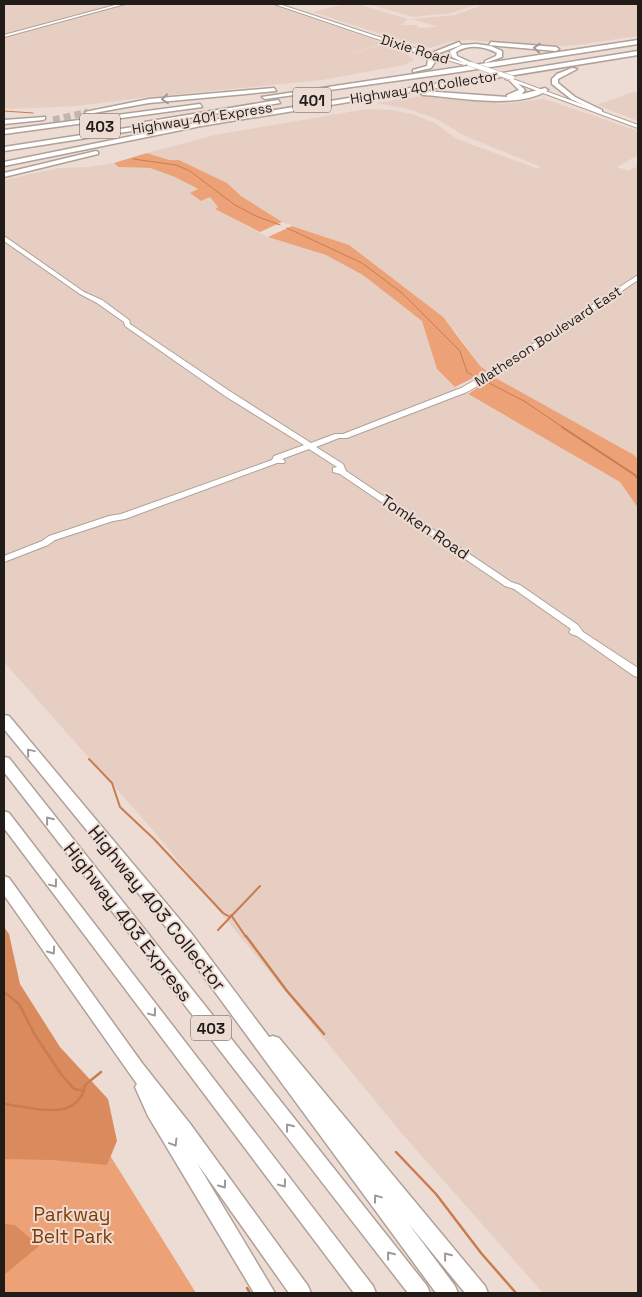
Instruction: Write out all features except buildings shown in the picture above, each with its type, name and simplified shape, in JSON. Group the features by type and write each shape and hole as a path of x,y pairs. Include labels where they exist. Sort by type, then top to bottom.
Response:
{"highway":[{"path":"433,53 464,44 557,49 638,44"},
{"name":"Highway 401 Collector","path":"233,101 638,44"},
{"name":"Highway 401 Express","path":"4,148 638,44"},
{"name":"Highway 401 Express","path":"72,138 638,44"},
{"path":"370,80 430,67 431,58 406,46"},
{"path":"88,112 149,100 291,89 370,80 486,62 497,58 501,53 494,49 480,46 462,46 453,51 456,57 468,64"},
{"path":"600,111 566,94 555,84 555,79 569,70 638,54"},
{"name":"Highway 401 Collector","path":"4,164 140,136 318,104 638,54"},
{"path":"510,79 522,90 520,93 511,96 489,96 477,93 472,88 472,85 478,82 530,71"},
{"path":"4,175 214,126 327,105 412,94 440,93 506,99 523,97 543,91"},
{"path":"4,123 259,98"},
{"path":"4,131 206,105"},
{"name":"403","path":"4,138 196,115"},
{"path":"4,131 53,118"},
{"path":"4,169 140,136"},
{"name":"403","path":"4,148 72,138"},
{"name":"Highway 403 Collector","path":"4,720 185,938 448,1293"},
{"name":"Highway 403 Express","path":"4,762 420,1293"},
{"name":"Highway 403 Express","path":"4,817 366,1293"},
{"path":"4,883 136,1069 185,1131 302,1293"},
{"path":"185,938 478,1293"},
{"path":"136,1069 154,1110 265,1293"}],"main road":[{"path":"4,36 123,4"},
{"name":"Dixie Road","path":"276,4 312,13 406,46 433,53"},
{"name":"Dixie Road","path":"282,4 468,64 638,125"},
{"path":"293,16 312,13"},
{"name":"Dixie Road","path":"543,91 638,125"},
{"name":"Tomken Road","path":"4,238 82,293 83,297 89,302 121,324 127,324 276,426 279,432 309,449 334,469 343,472 508,584 511,590 568,631 580,634 638,673"},
{"name":"Matheson Boulevard East","path":"4,558 116,521 122,517 309,449 342,440 344,436 433,404 464,390 499,370 638,276"}],"shaded area":[{"path":"4,4 270,4 383,43 332,61 380,45 407,54 414,60 404,65 322,80 78,106 10,109 4,107"},
{"path":"345,4 357,4 408,19 401,25 417,25 418,28 438,27 413,19 455,15 480,6 476,5 451,13 413,17 368,4 638,4 638,36 576,45 546,47 470,40 452,41 430,48 313,12"},
{"path":"633,92 638,93 638,121 597,105"},
{"path":"421,96 462,98 502,104 545,99 638,131 638,155 617,167 628,171 638,166 638,459 494,377 480,366 455,331 349,245 276,220 241,196 227,183 179,160 169,160 147,153 215,135 367,109 392,110 412,114 435,123 454,137 470,144 536,168 541,167 465,136 437,119 408,109 376,103"},
{"path":"114,163 118,167 150,168 175,177 199,190 191,194 201,201 210,197 218,207 215,209 268,237 326,255 363,275 422,321 455,387 620,482 638,508 638,1293 543,1293 404,1136 152,829 4,662 4,180 59,168 87,167"},
{"path":"4,927 9,934 20,984 60,1047 108,1099 117,1141 107,1165 52,1160 4,1159"},
{"path":"4,1224 15,1225 39,1246 4,1275"}],"green space":[{"path":"147,153 169,160 179,160 227,183 241,196 282,222 260,232 215,209 218,207 210,197 201,201 190,193 198,189 175,177 150,168 118,167 114,163"},
{"path":"292,226 349,245 443,317 480,366 487,371 455,387 437,369 422,321 363,275 326,255 268,237"},
{"path":"494,377 634,455 638,459 638,508 620,482 468,394"},
{"name":"Parkway Belt Park","path":"4,986 196,1293 4,1293"}],"waterway":[{"path":"4,111 33,113"},
{"path":"133,159 176,165 190,171 235,205 256,216 280,225"},
{"path":"287,228 362,263 402,293 460,351 467,372 472,375"},
{"path":"489,383 524,401 564,428"},
{"path":"562,427 635,475 638,479"},
{"path":"89,759 112,783 120,807 154,839 223,913 230,917"},
{"path":"232,916 260,886"},
{"path":"218,930 232,916"},
{"path":"232,916 246,937"},
{"path":"246,936 287,991 324,1034"},
{"path":"4,992 19,1004 35,1035 61,1074 74,1089 83,1091"},
{"path":"83,1091 85,1085 101,1072"},
{"path":"4,1104 40,1110 64,1109 73,1105 81,1097 83,1091"},
{"path":"396,1152 436,1194 481,1253 516,1293"},
{"path":"247,1288 250,1293"}],"tunnel":[{"path":"53,120 88,112"}]}
